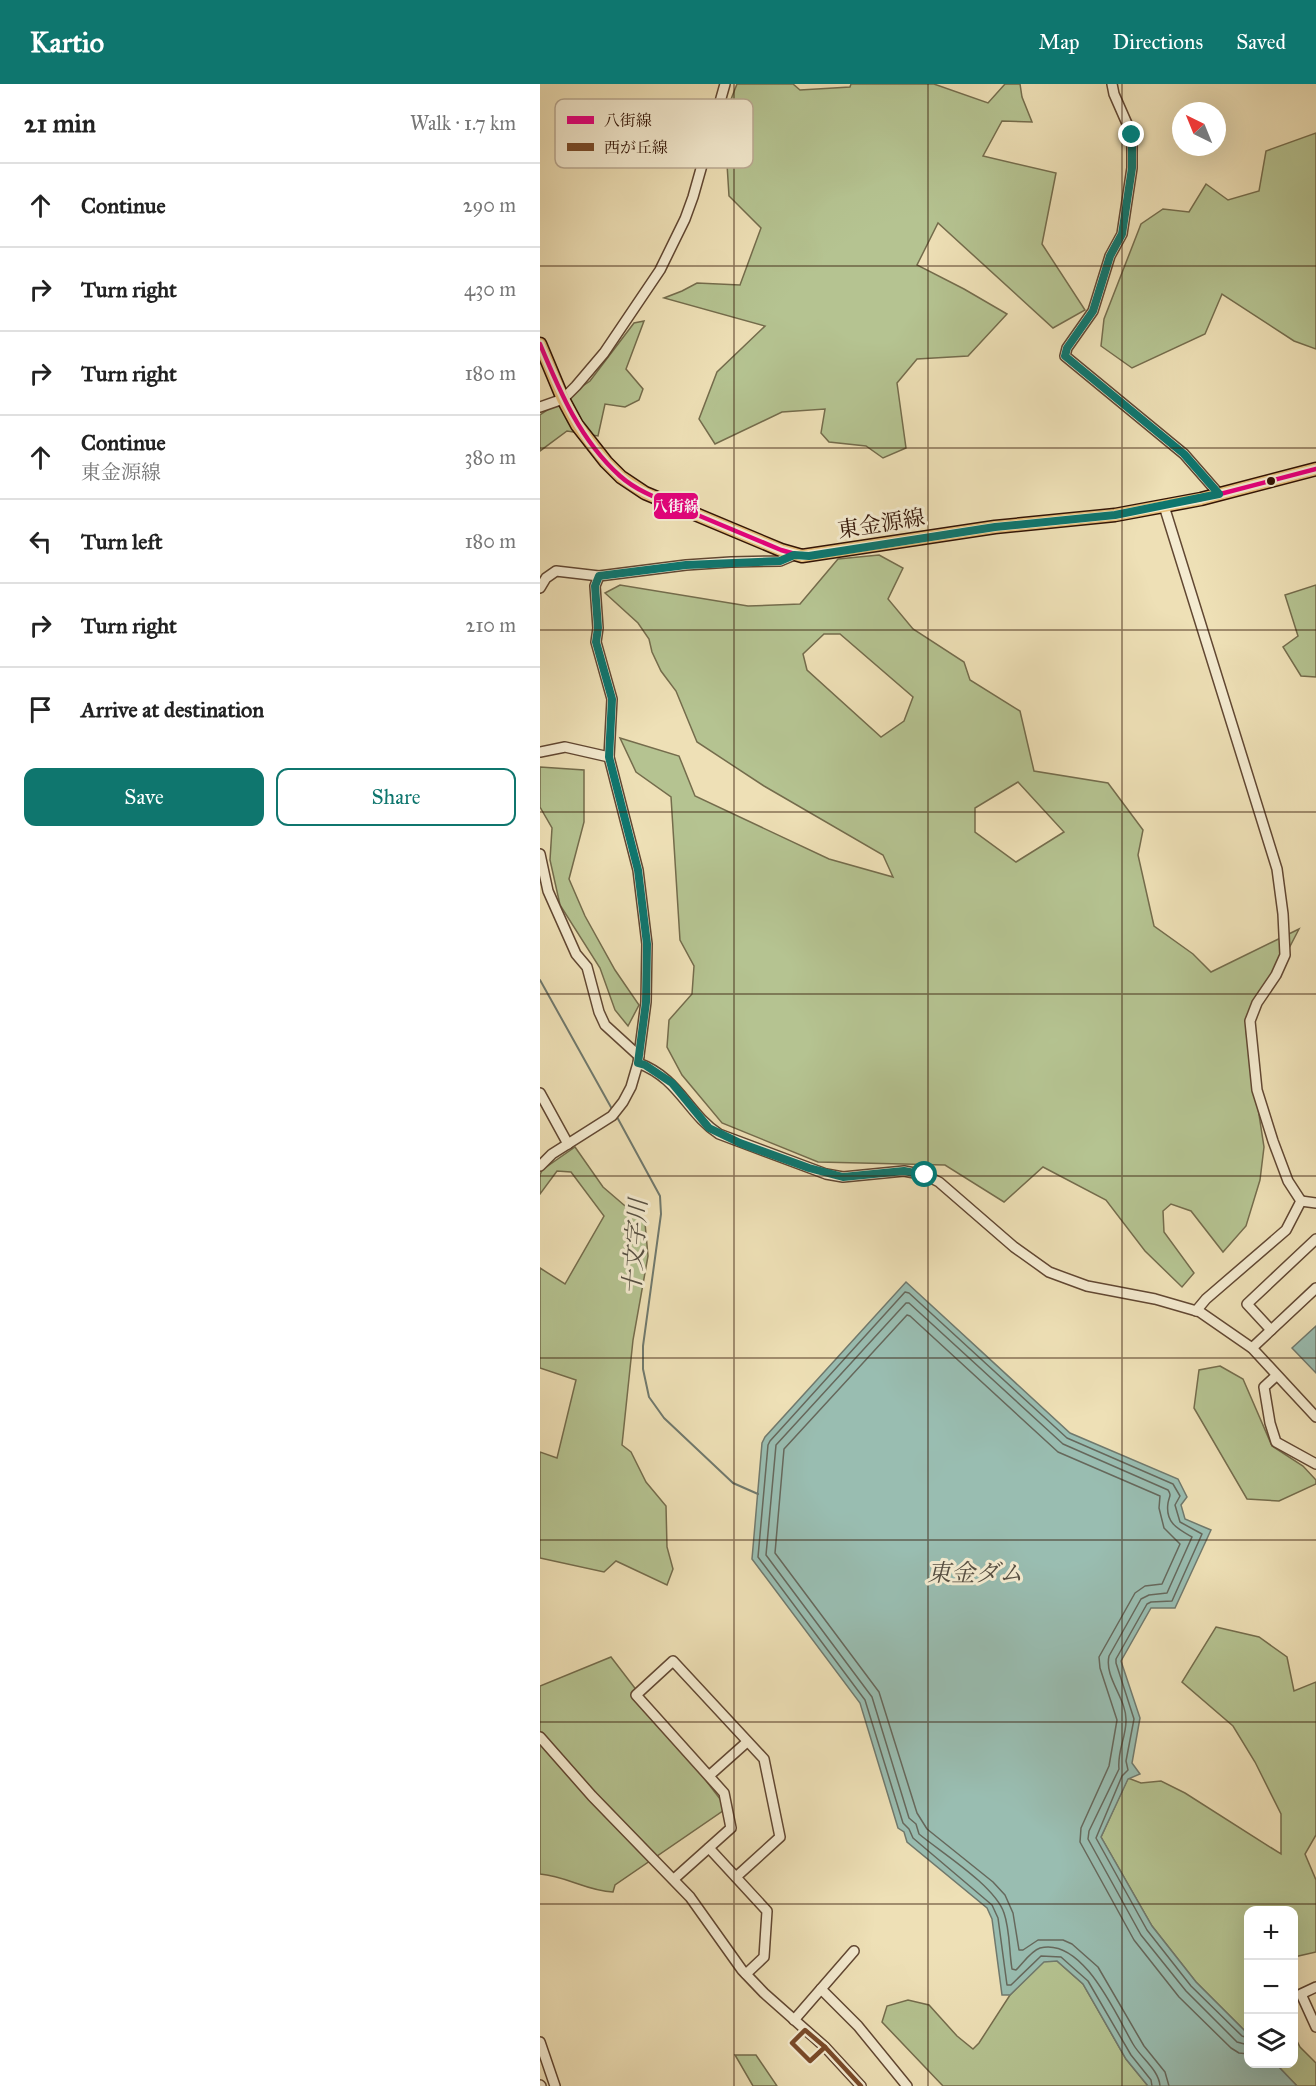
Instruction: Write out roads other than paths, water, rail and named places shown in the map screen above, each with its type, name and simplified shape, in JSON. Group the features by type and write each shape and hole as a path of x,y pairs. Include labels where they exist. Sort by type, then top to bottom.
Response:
{"main road":[{"name":"東金源線","path":"540,344 563,399 577,425 606,462 630,484 645,493 794,555 809,556 995,527 1104,516 1219,494 1316,469"}],"street":[{"path":"722,99 726,84"},
{"path":"1112,84 1132,135 1132,168 1122,234 1110,256 1093,311 1067,348 1065,356 1184,454 1219,494"},
{"path":"540,407 563,399 576,386 637,306 668,255 693,198 702,168"},
{"path":"1164,506 1277,868 1283,914 1284,955 1276,975 1257,1003 1250,1021 1257,1090 1288,1181 1301,1201 1316,1203"},
{"path":"540,588 556,571 599,576 686,565 780,561 794,555"},
{"path":"540,1166 552,1154 612,1116 623,1102 631,1087 638,1059 646,1002 647,944 638,870 609,757 612,699 596,642 598,628 595,586 599,576"},
{"path":"540,752 565,747 609,757"},
{"path":"540,854 548,891 576,954 587,967 598,1012 605,1025 638,1059 672,1083 709,1128 719,1134 826,1174 843,1177 904,1171 925,1175 939,1182 1014,1247 1049,1272 1087,1286 1155,1299 1196,1311 1252,1348 1316,1417"},
{"path":"540,1093 568,1144"},
{"path":"1196,1311 1213,1292 1286,1230 1301,1201"},
{"path":"1271,1330 1247,1304 1316,1239"},
{"path":"1252,1348 1316,1288"},
{"path":"1276,1376 1264,1387 1270,1423 1276,1442 1316,1464"},
{"path":"674,1879 731,1828 724,1793 636,1695 672,1661 764,1759 780,1837 736,1877"},
{"path":"540,1737 592,1796 690,1897 746,1974 825,2047 861,2086"},
{"path":"710,1775 747,1742"},
{"path":"709,1848 767,1911 764,1957 746,1974"},
{"path":"794,2020 854,1951"},
{"path":"1316,1987 1300,1994 1316,2027"},
{"path":"820,1989 858,2026 907,2086"},
{"path":"540,2042 555,2086"}],"water":[{"name":"東金ダム","path":"906,1282 1070,1433 1178,1479 1187,1497 1181,1505 1185,1519 1211,1530 1175,1608 1151,1608 1121,1661 1140,1718 1132,1763 1140,1774 1128,1779 1101,1837 1152,1926 1196,1982 1244,2030 1244,2068 1280,2068 1297,2086 1148,2086 1126,2059 1083,1984 1057,1961 1044,1962 1010,1995 1002,1995 992,1919 987,1908 907,1842 904,1832 898,1828 860,1703 752,1559 762,1443"},
{"path":"1316,1326 1316,1373 1292,1348"}],"waterway":[{"name":"十文字川","path":"540,980 612,1109"},
{"name":"十文字川","path":"617,1117 660,1196 661,1214 643,1346 643,1369 649,1397 664,1418 733,1483 758,1494"}]}
